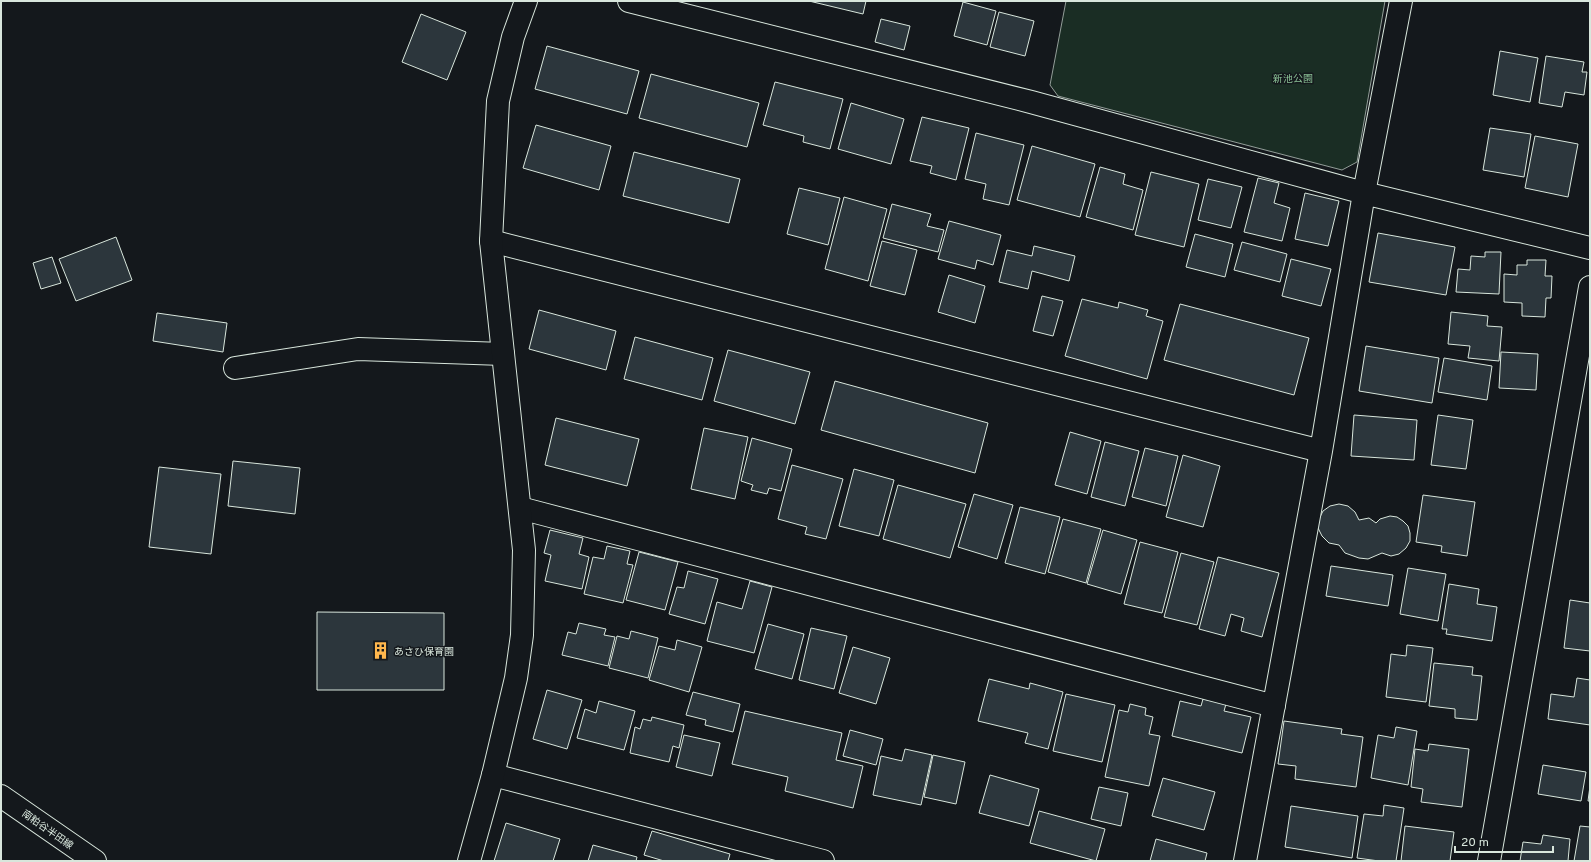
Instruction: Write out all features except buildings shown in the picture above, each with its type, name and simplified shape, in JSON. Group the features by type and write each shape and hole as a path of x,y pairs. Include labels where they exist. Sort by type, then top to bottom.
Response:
{"street":[{"path":"469,861 493,775 516,678 522,635 524,550 491,241 498,101 513,37 526,1"},
{"path":"629,1 1031,102 1364,193 1590,248"},
{"path":"1246,861 1321,451 1364,193 1401,1"},
{"path":"491,241 1321,451"},
{"path":"1489,861 1590,287"},
{"path":"235,368 358,349 503,354"},
{"path":"520,508 1274,706"},
{"path":"493,775 823,861"},
{"name":"南粕谷半田線","path":"1,796 95,861"}],"green space":[{"name":"新池公園","path":"1066,1 1385,1 1357,162 1342,170 1058,96 1050,85"}],"place":[{"name":"あさひ保育園","path":"381,651"}]}
